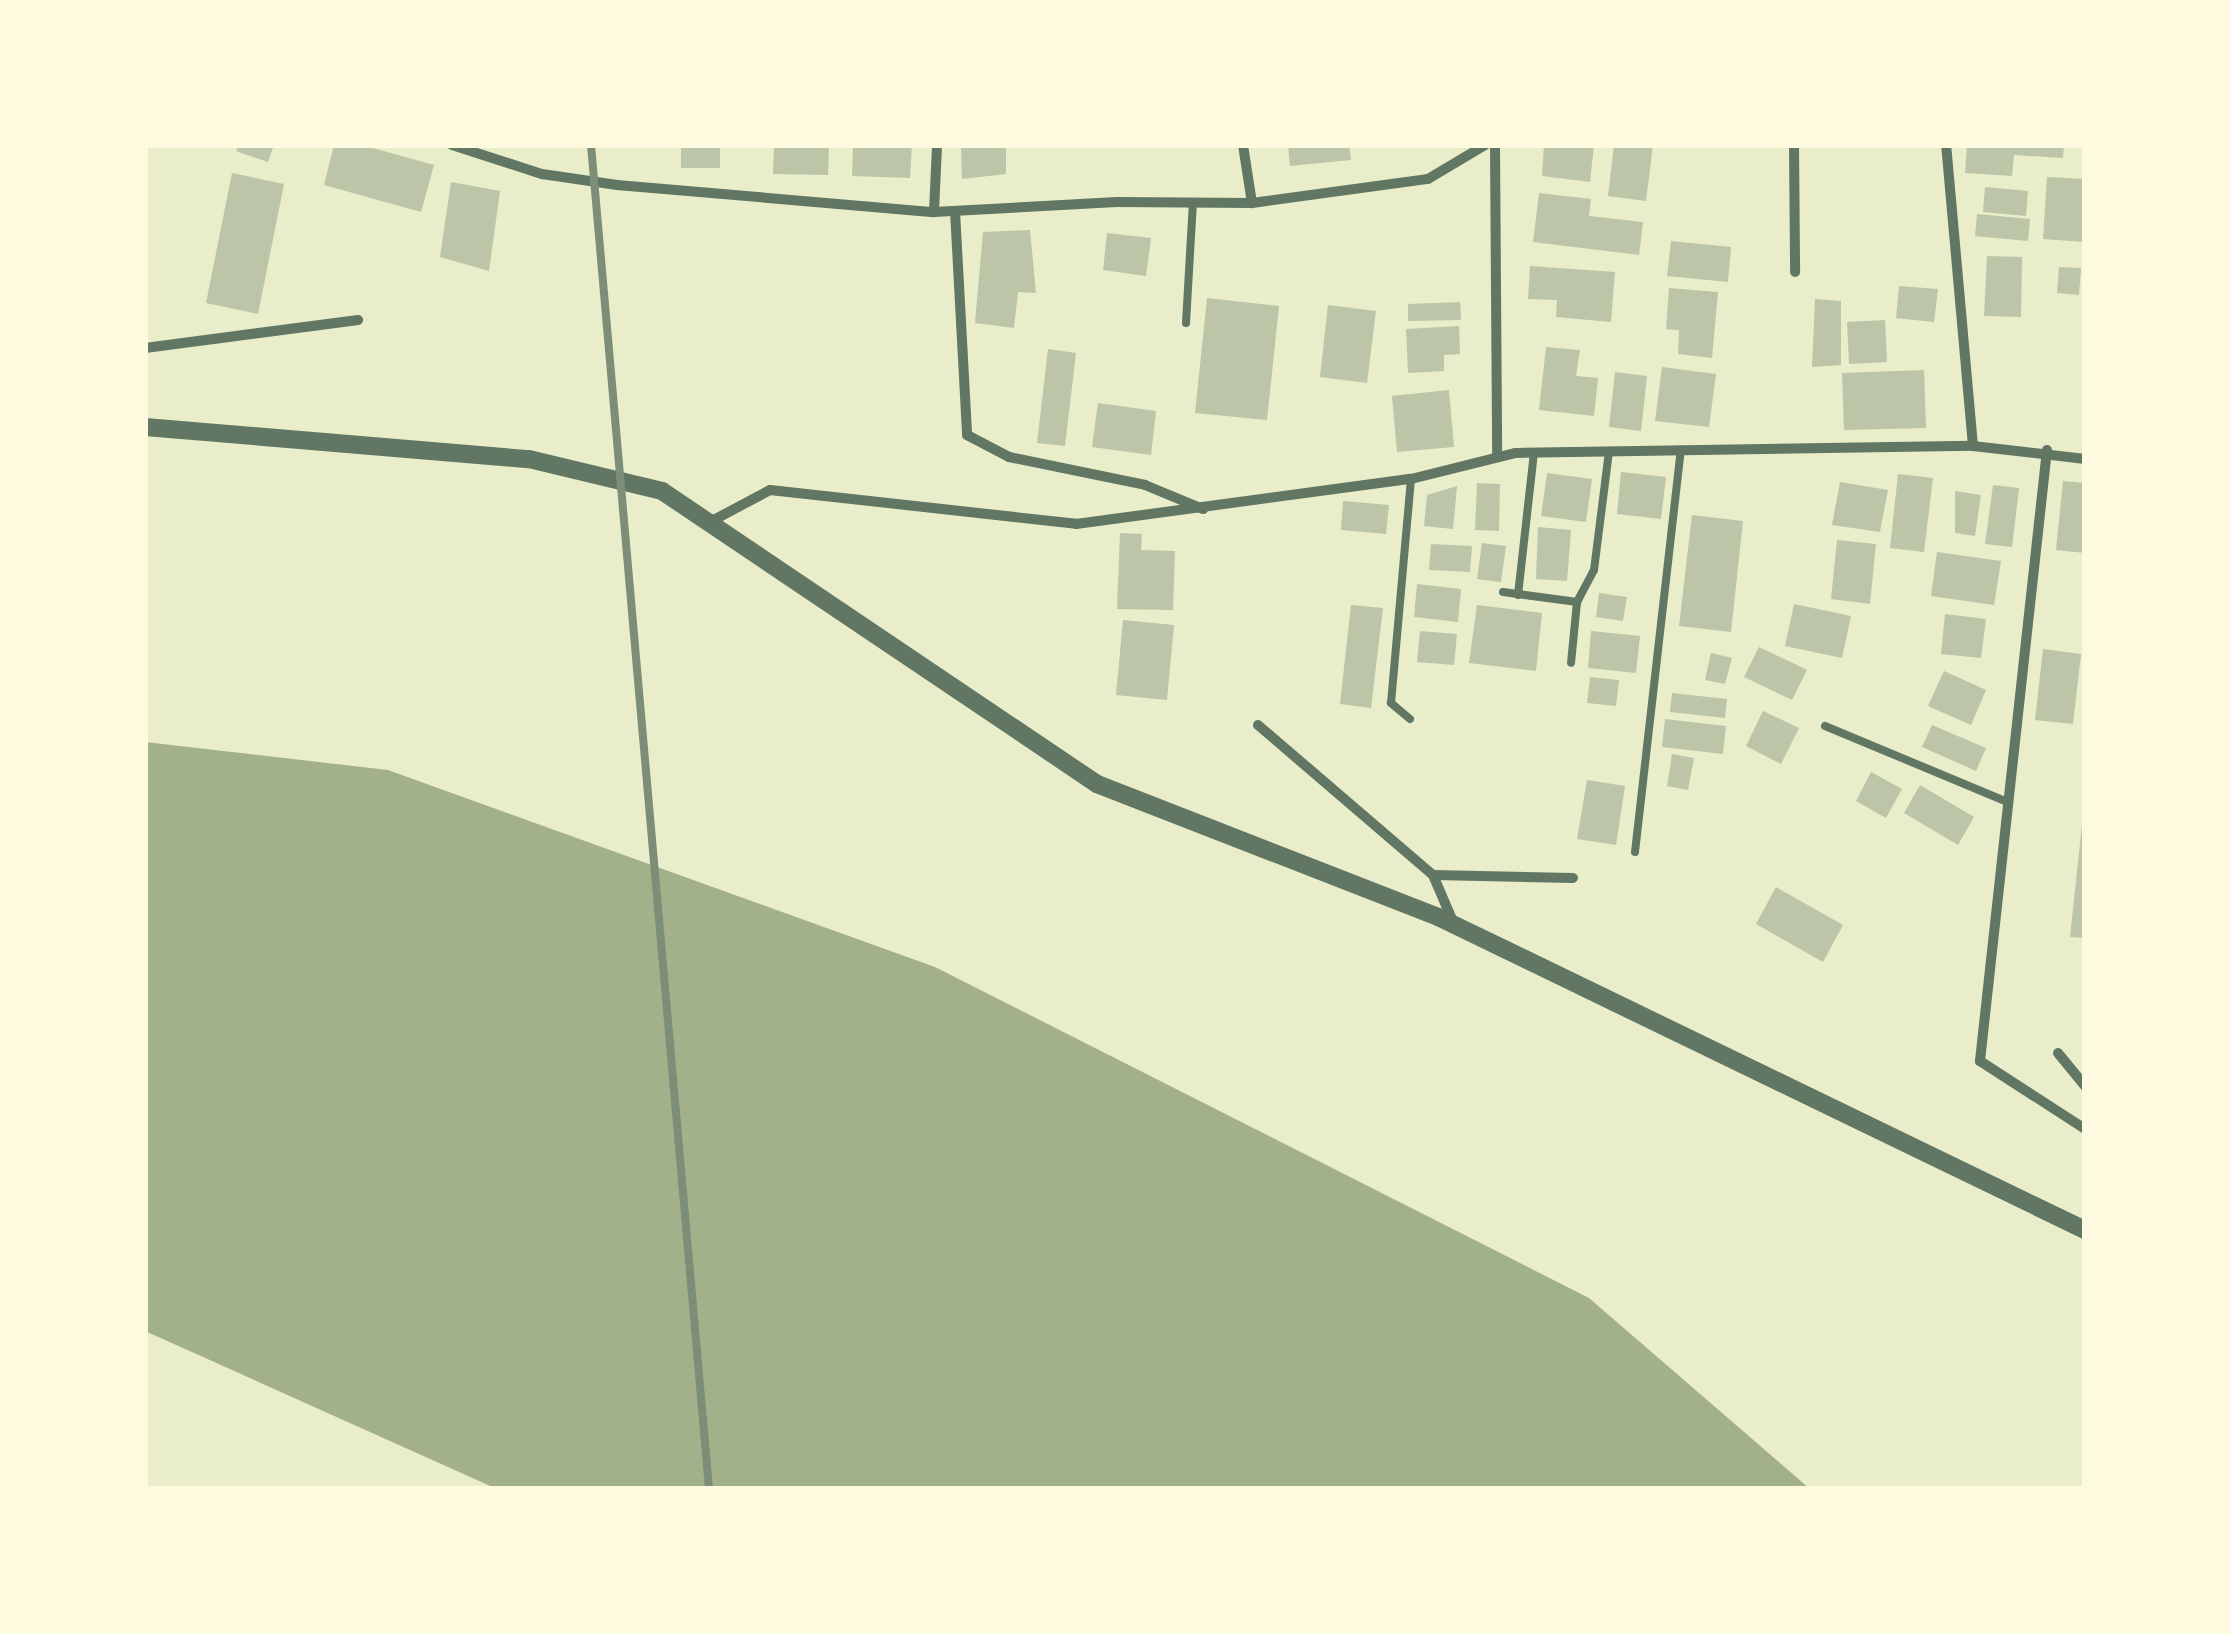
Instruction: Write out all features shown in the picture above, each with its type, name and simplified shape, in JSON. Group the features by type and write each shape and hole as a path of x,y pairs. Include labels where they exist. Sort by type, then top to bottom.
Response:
{"street":[{"path":"452,145 542,174 618,185 934,212 1252,203 1428,179 1485,145"},
{"path":"934,212 937,145"},
{"path":"1243,145 1252,203"},
{"path":"1495,145 1497,456"},
{"path":"1794,145 1795,272"},
{"path":"1946,145 1974,446"},
{"path":"954,211 967,435 1009,457 1145,485 1204,510"},
{"path":"145,348 358,320"},
{"path":"145,427 529,459 662,492 1096,784 1454,924 2085,1230"},
{"path":"707,524 770,490 1076,524 1204,510 1411,479 1497,456 1534,452 1974,446 2046,450 2085,459"},
{"path":"2046,450 1980,1061 2085,1129"},
{"path":"1258,724 1433,875 1454,924"},
{"path":"1433,875 1573,878"},
{"path":"2058,1052 2085,1086"}],"lane":[{"path":"1186,323 1193,202"},
{"path":"1635,852 1681,450"},
{"path":"1571,662 1577,602 1594,570 1609,451"},
{"path":"1518,594 1534,452"},
{"path":"1410,719 1391,702 1411,479"},
{"path":"1502,592 1577,602"},
{"path":"1825,726 2005,802"}],"shaded area":[{"path":"145,742 388,770 935,967 1589,1298 1810,1489 497,1489 145,1331"}],"building":[{"path":"239,145 274,145 268,162 236,151"},
{"path":"334,145 362,145 434,165 421,212 324,185"},
{"path":"681,145 720,145 720,168 681,168"},
{"path":"774,145 829,145 828,175 773,174"},
{"path":"853,145 912,145 910,178 852,176"},
{"path":"961,145 1006,145 1006,174 962,179"},
{"path":"1288,145 1349,145 1351,160 1290,166"},
{"path":"1544,145 1594,145 1590,182 1542,176"},
{"path":"1614,145 1653,145 1646,201 1608,196"},
{"path":"1967,145 2064,145 2063,158 2014,155 2012,176 1965,173"},
{"path":"232,173 284,184 258,314 206,303"},
{"path":"2047,177 2085,179 2085,242 2043,239"},
{"path":"451,182 500,191 489,271 440,257"},
{"path":"1985,187 2028,191 2026,216 1983,212"},
{"path":"1539,193 1591,199 1589,216 1643,222 1639,255 1533,242"},
{"path":"1977,214 2030,219 2028,241 1975,236"},
{"path":"1030,230 1036,293 1018,292 1014,328 975,323 983,232"},
{"path":"1107,233 1151,238 1146,276 1103,270"},
{"path":"1671,241 1731,247 1728,282 1667,276"},
{"path":"1987,256 2022,257 2021,317 1984,316"},
{"path":"1530,266 1615,272 1611,322 1556,317 1557,300 1528,299"},
{"path":"2059,267 2081,268 2079,295 2057,293"},
{"path":"1899,286 1938,289 1934,322 1896,318"},
{"path":"1669,288 1718,292 1712,358 1678,354 1679,330 1666,329"},
{"path":"1207,298 1279,306 1267,420 1195,413"},
{"path":"1815,299 1841,301 1841,365 1812,367"},
{"path":"1460,302 1461,320 1408,321 1408,304"},
{"path":"1328,305 1376,311 1367,383 1320,377"},
{"path":"1885,320 1887,362 1849,364 1847,322"},
{"path":"1459,326 1460,354 1444,355 1444,371 1408,373 1406,329"},
{"path":"1546,347 1580,350 1576,376 1598,378 1594,416 1539,410"},
{"path":"1048,349 1076,353 1065,446 1037,443"},
{"path":"1662,367 1716,374 1709,427 1655,421"},
{"path":"1924,370 1926,428 1844,430 1842,373"},
{"path":"1615,372 1647,376 1641,431 1609,427"},
{"path":"1449,390 1454,447 1397,452 1392,396"},
{"path":"1098,403 1156,411 1151,455 1092,447"},
{"path":"1621,472 1666,477 1661,519 1617,514"},
{"path":"1547,473 1592,479 1586,522 1541,516"},
{"path":"1898,474 1933,478 1924,552 1890,548"},
{"path":"2063,481 2085,483 2085,553 2056,550"},
{"path":"1840,482 1888,490 1880,532 1832,525"},
{"path":"1477,483 1500,484 1499,531 1475,530"},
{"path":"1993,485 2019,488 2012,547 1985,544"},
{"path":"1457,486 1453,529 1424,526 1427,495"},
{"path":"1955,491 1981,495 1975,536 1955,533"},
{"path":"1343,501 1389,505 1386,534 1341,530"},
{"path":"1692,515 1743,521 1731,632 1679,626"},
{"path":"1538,527 1571,530 1567,581 1536,579"},
{"path":"1120,533 1142,534 1141,550 1175,551 1173,610 1117,609"},
{"path":"1837,540 1876,544 1870,604 1831,599"},
{"path":"1482,543 1506,546 1501,582 1477,579"},
{"path":"1431,544 1472,546 1470,572 1429,570"},
{"path":"1937,552 2001,561 1994,605 1931,596"},
{"path":"1417,584 1461,589 1458,622 1414,617"},
{"path":"1599,593 1627,597 1623,621 1596,617"},
{"path":"1794,604 1851,616 1842,658 1785,646"},
{"path":"1351,605 1383,608 1371,708 1340,704"},
{"path":"1477,605 1542,613 1536,671 1469,663"},
{"path":"1945,614 1986,619 1981,658 1941,654"},
{"path":"1123,620 1174,625 1167,700 1116,695"},
{"path":"1420,631 1457,634 1454,665 1417,662"},
{"path":"1591,631 1640,636 1636,673 1588,668"},
{"path":"1759,647 1807,670 1792,700 1744,677"},
{"path":"2043,649 2081,654 2073,724 2035,720"},
{"path":"1711,653 1732,658 1725,684 1705,680"},
{"path":"1944,671 1986,690 1971,725 1928,706"},
{"path":"1590,677 1619,680 1616,706 1587,703"},
{"path":"1672,693 1727,699 1725,718 1670,712"},
{"path":"1763,711 1799,728 1781,764 1746,746"},
{"path":"1665,719 1726,726 1723,754 1662,747"},
{"path":"1932,725 1986,748 1976,771 1922,747"},
{"path":"1672,754 1694,758 1688,790 1667,786"},
{"path":"1871,772 1902,789 1886,818 1856,801"},
{"path":"1587,780 1625,786 1616,845 1577,839"},
{"path":"1920,785 1974,817 1958,845 1904,813"},
{"path":"2085,825 2085,938 2070,937"},
{"path":"1776,887 1843,925 1823,962 1756,924"}],"railway":[{"path":"591,145 709,1489"}]}
